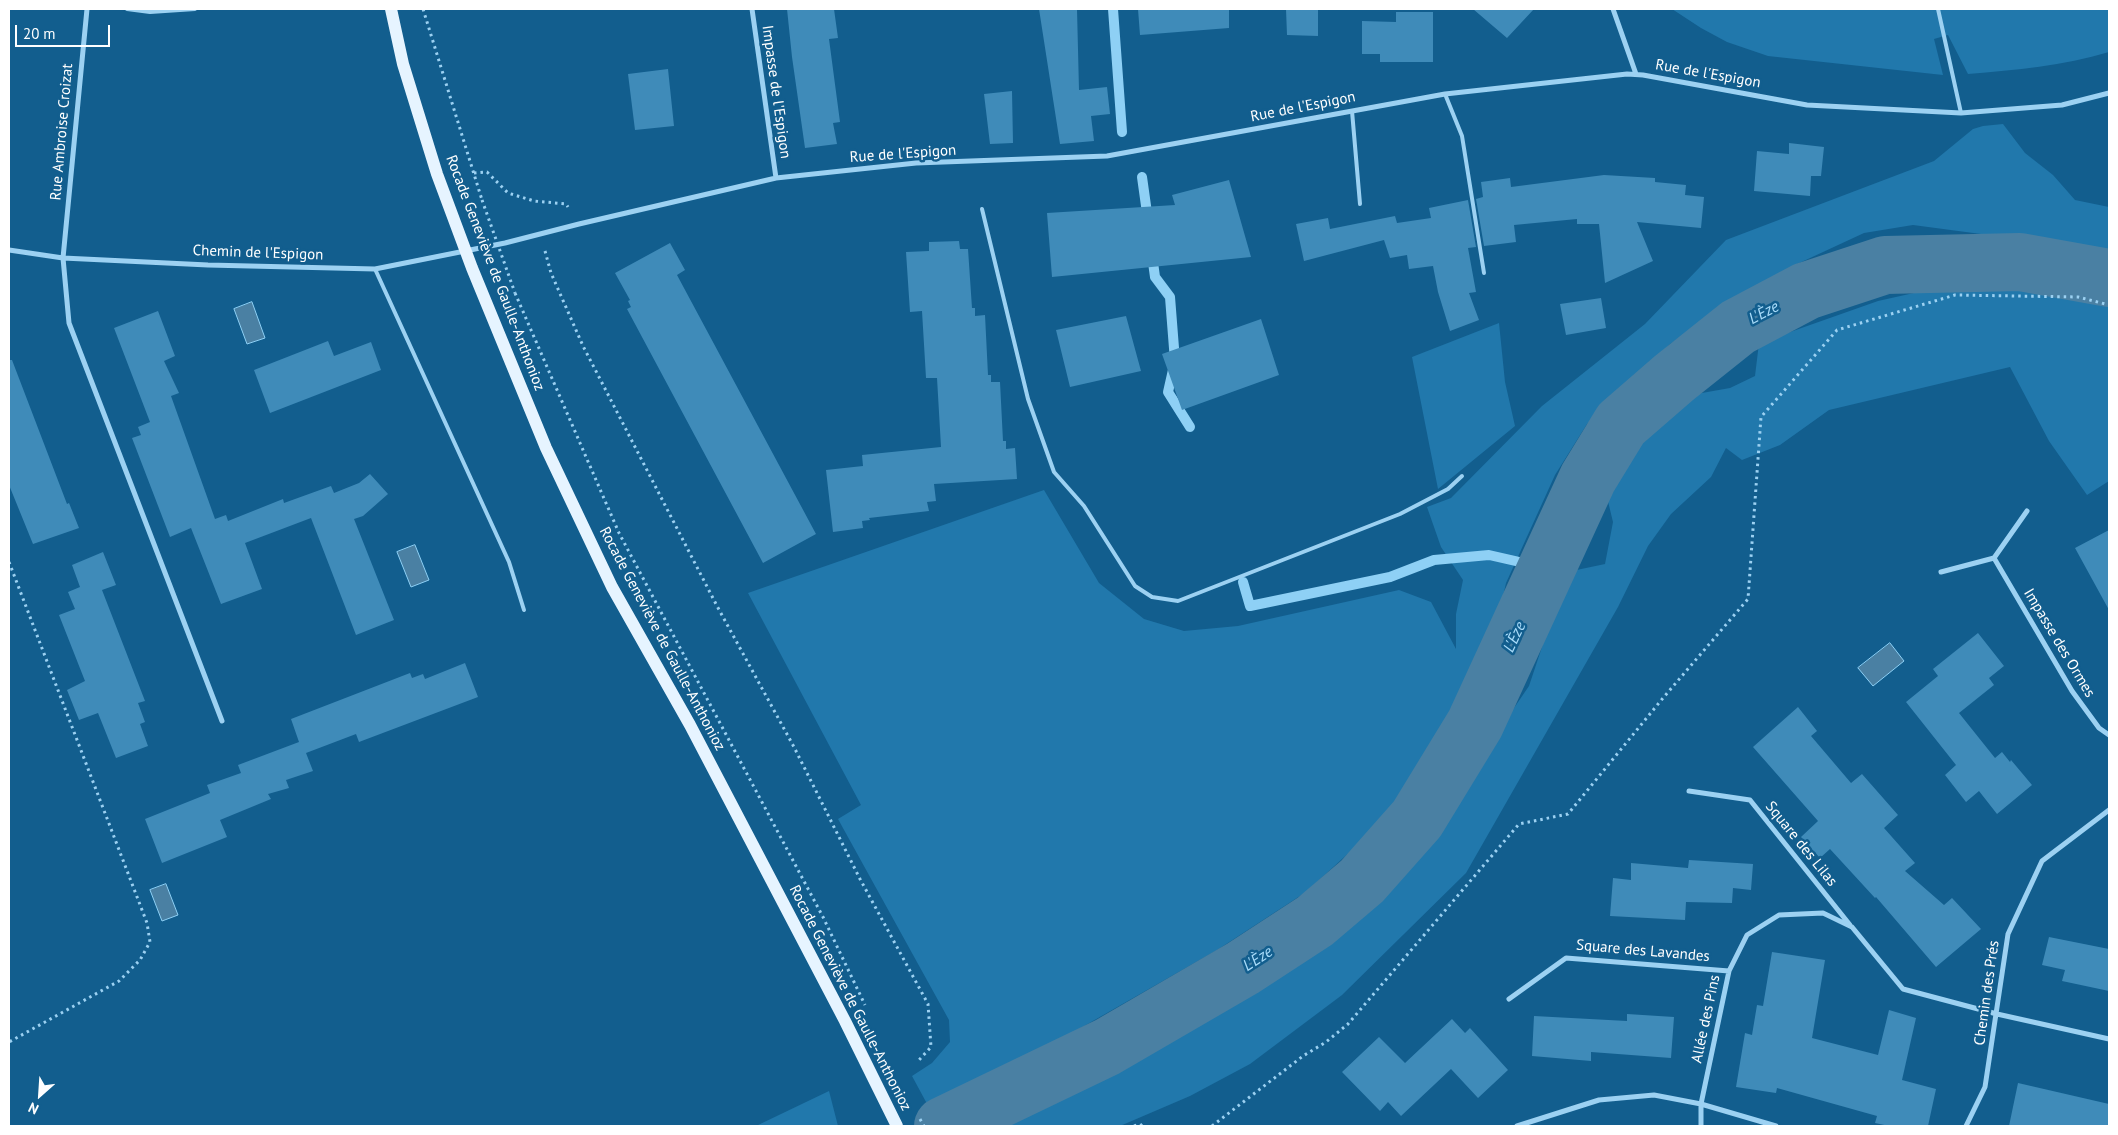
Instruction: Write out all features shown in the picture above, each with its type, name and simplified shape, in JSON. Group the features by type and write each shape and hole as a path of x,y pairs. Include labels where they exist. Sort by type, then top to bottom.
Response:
{"main road":[{"name":"Rocade Geneviève de Gaulle-Anthonioz","path":"392,9 403,64 437,174 472,268 546,448 612,587 690,725 845,1021 897,1126"}],"street":[{"name":"Rue Ambroise Croizat","path":"86,9 63,258 69,323 222,721"},
{"name":"Impasse de l'Espigon","path":"752,9 776,178"},
{"path":"1613,9 1636,74"},
{"name":"Rue de l'Espigon","path":"506,243 776,178 916,163 1107,156 1445,94 1636,74 1807,104 1961,113 2062,105 2109,93"},
{"name":"Chemin de l'Espigon","path":"9,250 63,258 232,266 374,269 506,243"},
{"path":"1941,572 1994,558 2027,511"},
{"name":"Impasse des Ormes","path":"1994,558 2072,691 2099,728 2109,735"},
{"name":"Square des Lilas","path":"1690,791 1750,800 1852,927"},
{"name":"Chemin des Prés","path":"1966,1126 1985,1087 2008,934 2042,860 2109,810"},
{"name":"Allée des Pins","path":"1701,1126 1701,1104 1729,971 1747,935 1779,915 1823,913 1852,927 1904,989 1997,1014 2109,1039"},
{"name":"Square des Lavandes","path":"1510,998 1566,958 1729,971"},
{"path":"1517,1126 1599,1100 1654,1095 1701,1104 1776,1126"}],"lane":[{"path":"127,9 195,9"},
{"path":"1938,9 1961,113"},
{"path":"1445,94 1462,136 1484,273"},
{"path":"1352,111 1360,204"},
{"path":"982,208 1028,399 1054,472 1084,506 1135,586 1152,597 1178,601 1400,514 1448,489 1462,476"},
{"path":"374,269 509,562 524,610"}],"path":[{"path":"423,9 482,200 515,293 619,533 823,917 867,1008"},
{"path":"474,173 487,172 508,193 534,201 566,204 579,224"},
{"path":"540,234 551,273 583,346 717,606 794,746 860,879 928,1004 931,1047 919,1060"},
{"path":"1212,1126 1348,1024 1520,824 1568,814 1663,698 1748,599 1761,417 1837,330 1955,295 2078,297 2109,305"},
{"path":"9,562 147,923 150,942 140,960 120,981 9,1042"},
{"path":"1134,1126 1140,1124 1142,1126"}],"shaded area":[{"path":"1672,9 2109,9 2109,52 2057,64 1968,74 1948,35 1934,39 1943,75 1768,56 1727,42"},
{"path":"2003,124 2025,153 2053,175 2075,200 2109,207 2109,251 1913,225 1864,233 1795,265 1730,303 1670,344 1587,424 1555,475 1506,583 1483,684 1472,712 1446,755 1389,816 1306,892 1217,950 932,1113 912,1076 932,1063 950,1042 949,1020 838,819 861,805 748,593 1044,490 1099,583 1144,619 1184,631 1238,626 1399,590 1431,602 1456,649 1456,614 1463,580 1441,547 1427,507 1451,498 1542,406 1645,324 1726,240 1934,161 1973,129"},
{"path":"2034,282 2109,300 2109,481 2087,495 2049,441 2010,367 1829,410 1780,445 1742,460 1726,448 1711,477 1671,514 1648,546 1618,607 1466,873 1342,995 1250,1064 1190,1096 1120,1126 977,1126 1253,982 1352,915 1441,815 1529,686 1567,572 1605,564 1613,522 1605,489 1631,435 1685,396 1730,388 1755,376 1759,343 1878,301 1945,286"},
{"path":"252,302 265,338 247,344 234,309"},
{"path":"1499,323 1505,382 1515,426 1438,489 1412,357"},
{"path":"415,545 429,580 411,587 397,552"},
{"path":"1890,643 1904,661 1873,686 1858,668"},
{"path":"166,884 178,915 162,921 150,890"},
{"path":"829,1091 838,1126 756,1126"}],"building":[{"path":"787,9 834,9 838,38 829,39 840,122 833,123 837,144 805,148"},
{"path":"1039,9 1077,9 1079,90 1107,87 1110,114 1091,116 1094,141 1060,144"},
{"path":"1138,9 1229,9 1229,28 1140,35"},
{"path":"1286,9 1318,9 1318,36 1287,35"},
{"path":"1473,9 1534,9 1507,38"},
{"path":"1396,12 1433,12 1433,62 1380,62 1380,54 1362,54 1362,21 1396,22"},
{"path":"668,69 674,126 635,130 628,74"},
{"path":"1012,91 1013,143 990,144 984,94"},
{"path":"1789,143 1824,147 1821,176 1811,176 1810,196 1754,191 1757,151 1789,154"},
{"path":"1604,175 1655,178 1655,182 1686,185 1685,195 1704,197 1701,228 1637,222 1653,261 1605,283 1599,224 1577,224 1577,219 1514,225 1516,242 1484,246 1476,199 1483,197 1481,182 1510,178 1511,187"},
{"path":"1229,180 1251,257 1052,277 1047,213 1175,205 1172,195"},
{"path":"1468,200 1476,247 1468,248 1476,292 1469,293 1479,320 1450,331 1438,292 1433,266 1409,269 1407,255 1390,258 1384,240 1304,261 1296,224 1328,218 1330,229 1395,216 1397,223 1431,218 1429,208"},
{"path":"959,241 960,249 968,249 972,308 975,308 975,316 985,315 988,375 991,375 991,382 1000,382 1003,441 1006,441 1006,449 1015,448 1017,479 934,484 936,501 927,502 929,511 869,518 870,520 862,521 863,528 833,532 826,470 863,466 862,455 941,447 937,378 926,378 922,311 910,312 906,252 929,251 929,242"},
{"path":"670,243 685,270 677,275 816,534 763,563 627,309 631,307 628,301 630,300 615,273"},
{"path":"1601,298 1606,328 1566,335 1560,304"},
{"path":"158,311 175,356 164,361 179,393 171,396 215,519 226,515 228,521 283,499 284,503 331,486 334,493 359,483 370,474 388,494 363,516 354,519 394,620 356,635 311,518 245,543 262,589 221,604 191,528 170,537 132,438 141,435 138,427 150,422 114,328"},
{"path":"1126,316 1141,371 1070,387 1056,330"},
{"path":"1261,319 1279,375 1182,410 1162,354"},
{"path":"328,341 334,356 371,342 381,370 270,413 254,370"},
{"path":"9,360 12,360 67,504 69,503 79,528 33,544 9,485"},
{"path":"2109,530 2109,610 2075,548"},
{"path":"103,552 116,585 102,590 145,701 138,703 145,722 140,724 148,746 116,758 98,713 79,720 67,690 85,681 59,615 75,609 68,592 80,587 72,565"},
{"path":"1978,633 2004,666 1989,678 1994,685 1959,713 1995,758 2002,752 2032,785 1997,814 1979,791 1966,802 1945,775 1956,765 1906,702 1938,676 1933,669"},
{"path":"465,663 478,697 359,742 356,734 306,753 313,771 286,780 289,788 268,794 271,799 220,820 227,837 162,863 145,819 210,793 207,785 241,773 238,765 299,742 291,719 410,673 412,678 423,674 425,679"},
{"path":"1798,707 1817,731 1811,736 1851,783 1862,774 1898,815 1884,828 1915,863 1905,871 1944,905 1952,898 1981,929 1936,967 1876,897 1830,849 1820,858 1801,837 1818,821 1753,747"},
{"path":"1689,860 1753,864 1751,890 1733,888 1732,903 1686,902 1685,920 1610,916 1613,878 1631,880 1631,863 1688,868"},
{"path":"2049,937 2109,949 2109,991 2062,981 2065,970 2042,965"},
{"path":"1772,952 1825,960 1812,1038 1878,1055 1889,1010 1916,1018 1902,1080 1936,1089 1928,1126 1889,1126 1875,1123 1877,1116 1777,1088 1776,1093 1736,1087 1745,1033 1752,1035 1757,1005 1763,1006"},
{"path":"1627,1014 1674,1017 1671,1058 1591,1052 1591,1061 1532,1056 1534,1016 1627,1021"},
{"path":"1452,1019 1465,1033 1470,1028 1508,1070 1478,1098 1451,1069 1401,1116 1388,1102 1380,1111 1342,1072 1379,1037 1405,1063"},
{"path":"2018,1083 2109,1104 2109,1126 2009,1126"}],"waterway":[{"path":"1113,9 1122,132"},
{"path":"1142,177 1148,220"},
{"path":"1152,255 1155,277 1170,297 1175,361 1168,392 1190,427"},
{"name":"L'Èze","path":"943,1126 1107,1047 1243,968 1315,921 1362,881 1417,819 1475,724 1588,478 1621,424 1674,378 1738,327 1806,291 1885,265 2020,262 2109,278"},
{"path":"1243,582 1250,606 1390,577 1434,560 1489,555 1546,568"}]}
